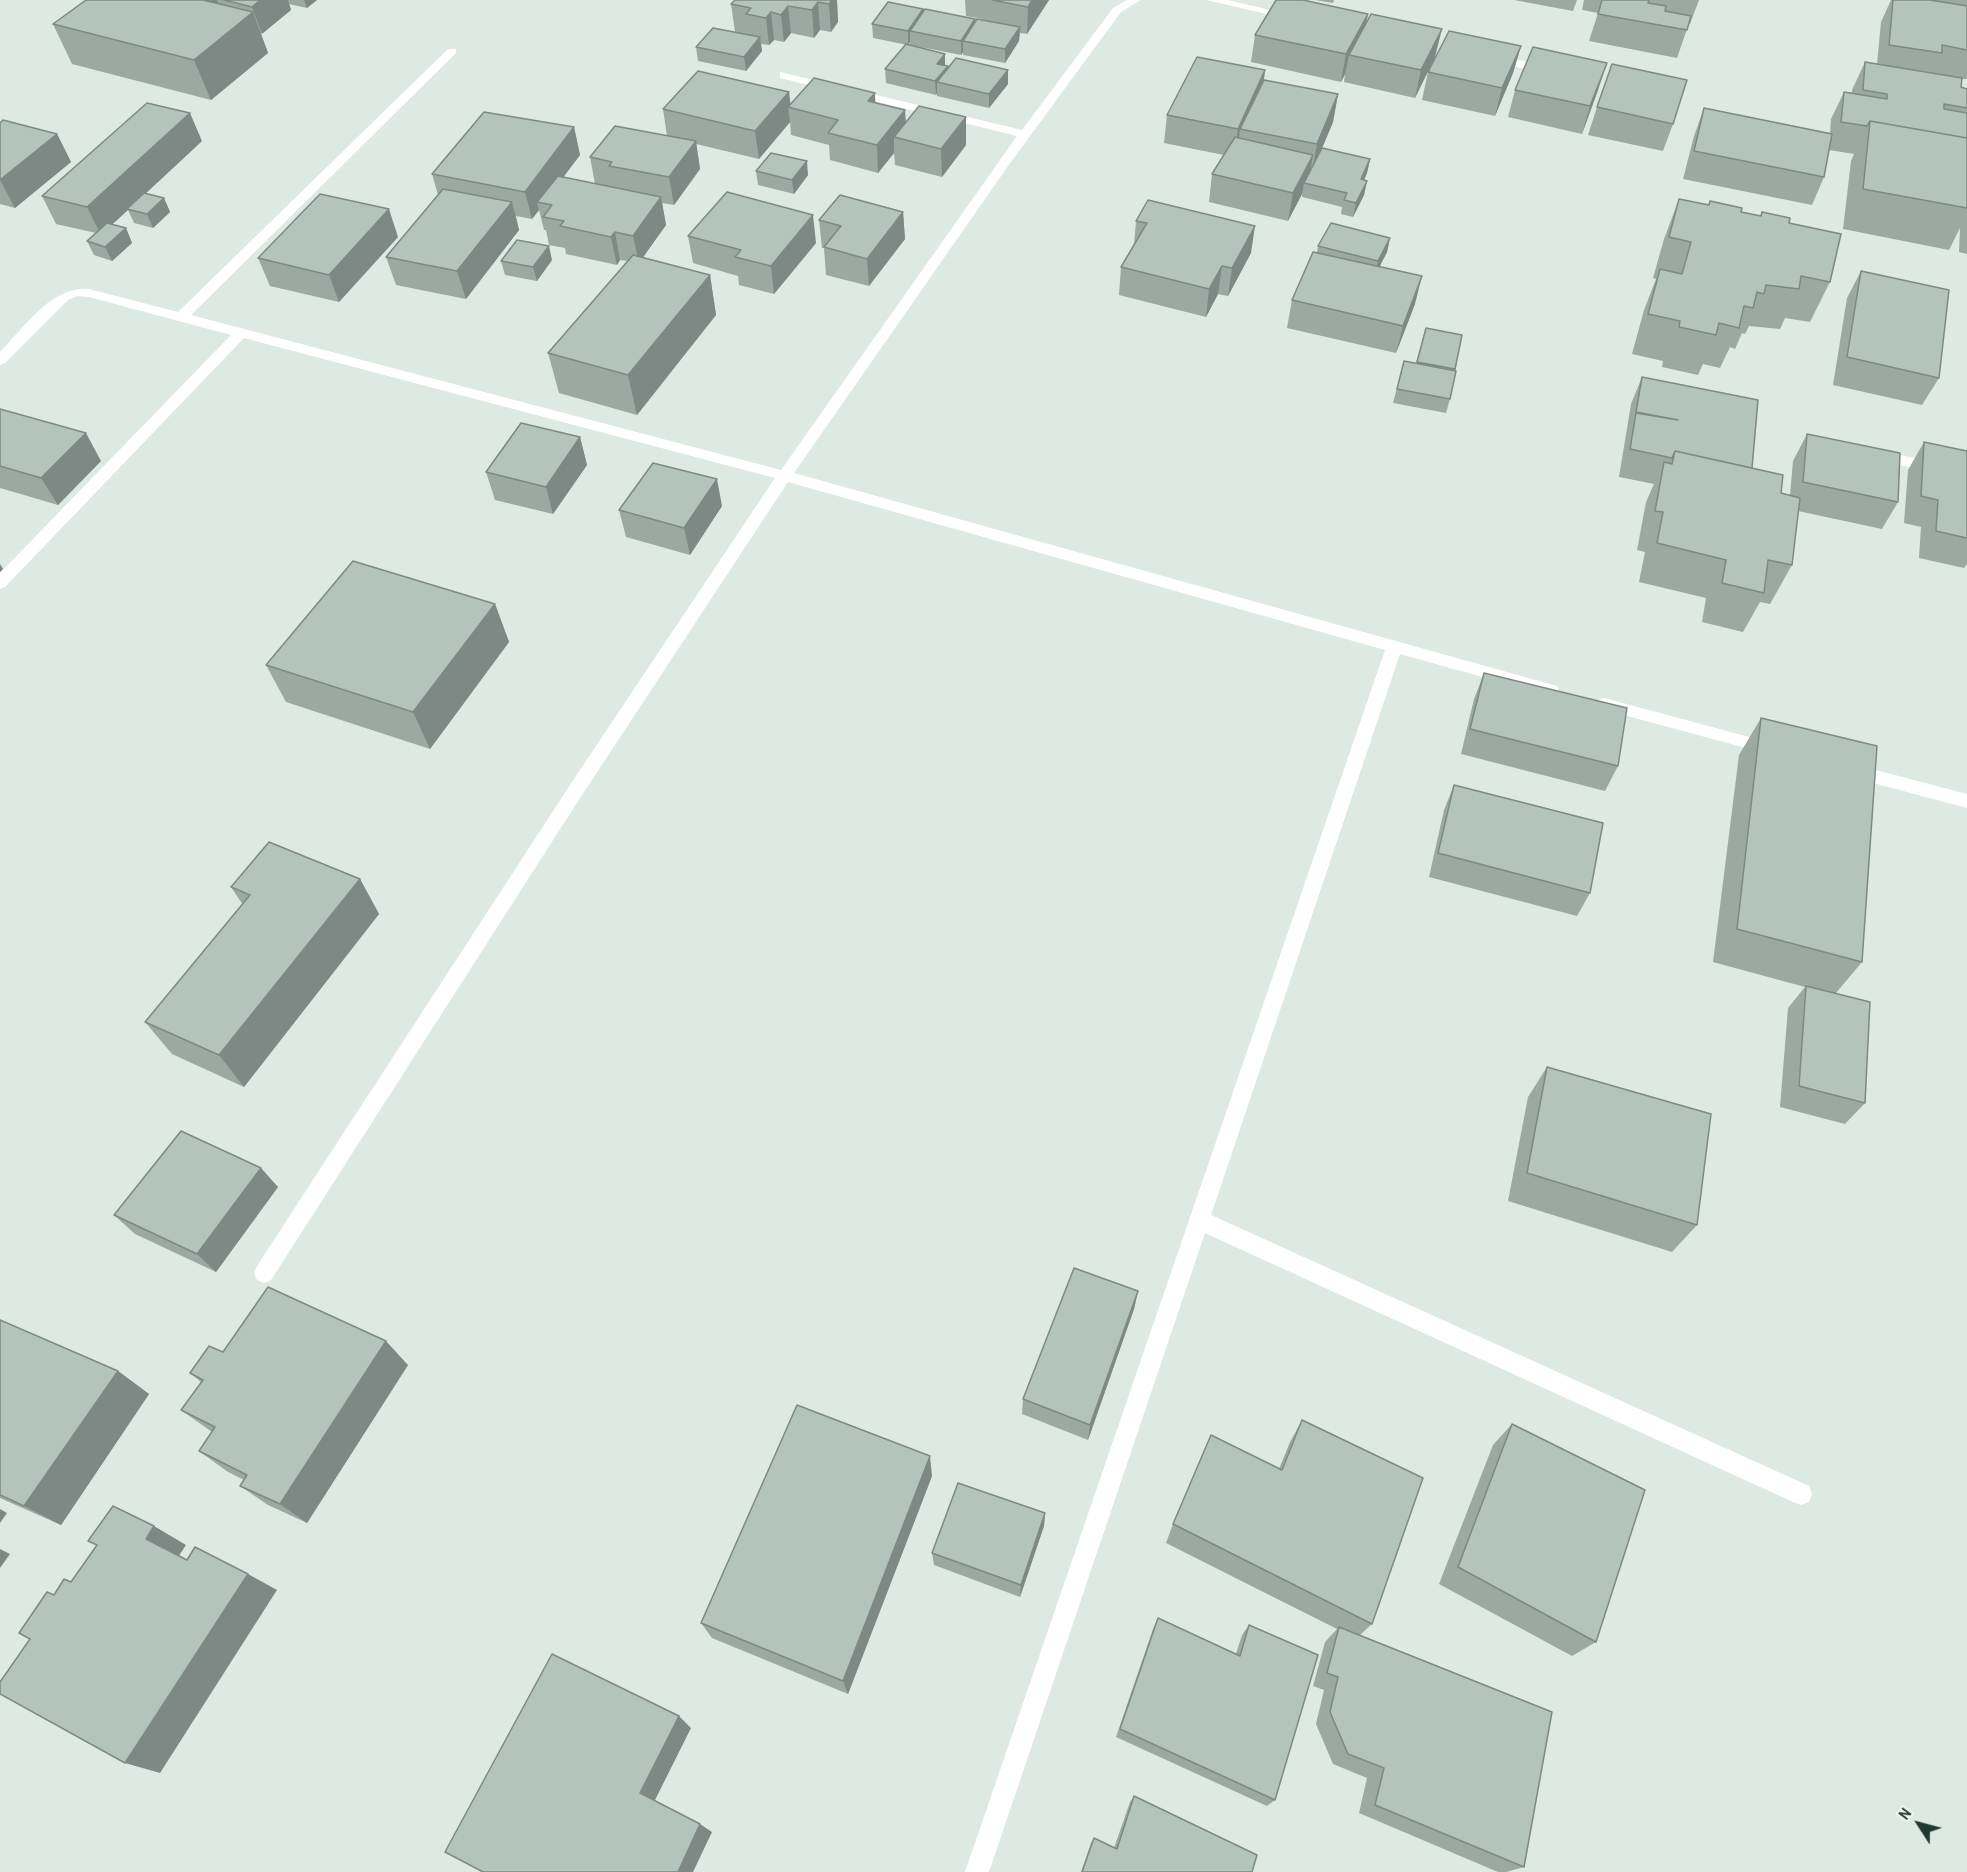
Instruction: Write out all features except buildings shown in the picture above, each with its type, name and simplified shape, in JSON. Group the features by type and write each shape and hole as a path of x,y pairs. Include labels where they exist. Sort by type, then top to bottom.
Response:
{"street":[{"path":"264,1273 782,475 1023,134 1117,10 1135,0"},
{"path":"1212,0 1306,20"},
{"path":"180,318 452,51"},
{"path":"1480,56 1562,73"},
{"path":"784,75 1023,134"},
{"path":"0,360 63,297 75,292 89,293 782,475 1394,648 1566,694"},
{"path":"0,583 241,333"},
{"path":"1862,452 1967,476"},
{"path":"977,1872 1394,648"},
{"path":"1589,700 1784,752"},
{"path":"1841,768 1967,801"},
{"path":"1199,1221 1801,1494"}]}
